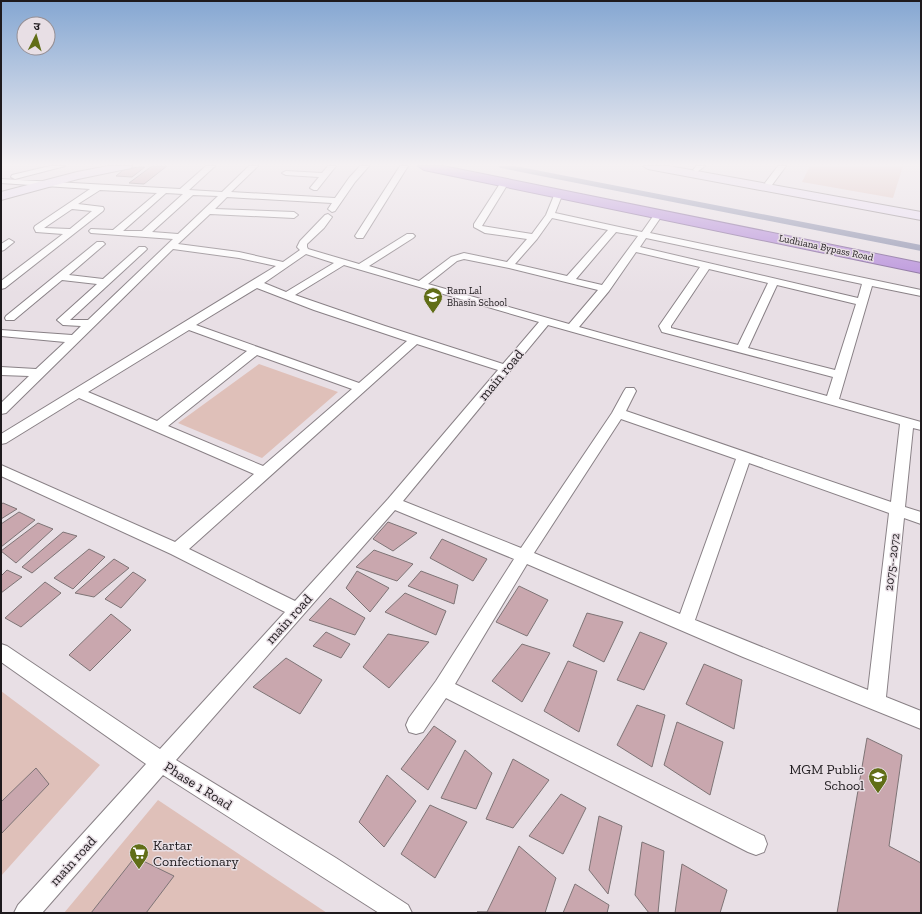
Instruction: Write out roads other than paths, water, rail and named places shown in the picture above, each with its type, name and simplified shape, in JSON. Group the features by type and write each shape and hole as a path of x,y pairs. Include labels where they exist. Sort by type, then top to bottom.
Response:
{"highway":[{"name":"Ludhiana Bypass Road","path":"634,209 921,268"},
{"name":"Ludhiana Bypass Road","path":"650,209 921,264"}],"street":[{"path":"66,209 38,228 39,230 72,232"},
{"path":"1,286 72,232 100,209 99,209"},
{"path":"115,233 143,209"},
{"path":"144,234 169,209"},
{"path":"1,410 211,209"},
{"path":"332,209 322,226 303,243 302,247 305,251 546,321 914,424"},
{"path":"360,236 377,209"},
{"path":"488,209 478,224 478,227 485,230 534,237"},
{"path":"509,265 534,237 550,215 553,209"},
{"path":"881,209 921,216"},
{"path":"908,209 921,211"},
{"path":"208,211 294,215"},
{"path":"572,328 605,290 659,214"},
{"path":"550,215 921,293"},
{"path":"569,280 614,228"},
{"path":"94,231 181,237"},
{"path":"361,267 410,236"},
{"path":"1,248 9,242"},
{"path":"10,318 100,244"},
{"path":"172,246 239,255 284,265"},
{"path":"91,323 67,323 63,320 142,249"},
{"path":"635,249 862,302"},
{"path":"1,440 256,284 305,251"},
{"path":"421,284 456,258 468,257 509,265 605,290"},
{"path":"287,296 342,262"},
{"path":"706,266 665,328 666,330 839,375"},
{"path":"60,277 106,282"},
{"path":"741,350 774,281"},
{"path":"832,401 868,282"},
{"path":"256,284 415,340 507,369"},
{"name":"main road","path":"26,913 393,503 546,321"},
{"path":"188,326 361,388"},
{"path":"1,334 76,339"},
{"path":"177,550 415,340"},
{"path":"158,427 256,350"},
{"path":"1,371 40,373"},
{"path":"416,725 443,687 524,556 618,413 630,390"},
{"path":"79,392 265,473"},
{"path":"618,413 897,511 921,518"},
{"name":"2075--2072","path":"876,701 897,511 914,424"},
{"path":"685,624 744,457"},
{"path":"1,470 177,550 297,610"},
{"path":"393,503 921,720"},
{"name":"Phase 1 Road","path":"1,652 161,762 328,866 400,913"},
{"path":"443,687 756,844"}],"waterway":[{"path":"719,209 921,248"}],"place":[{"name":"Ram Lal Bhasin School","path":"433,314"},
{"name":"MGM Public School","path":"878,794"},
{"name":"Kartar Confectionary","path":"139,870"}]}
